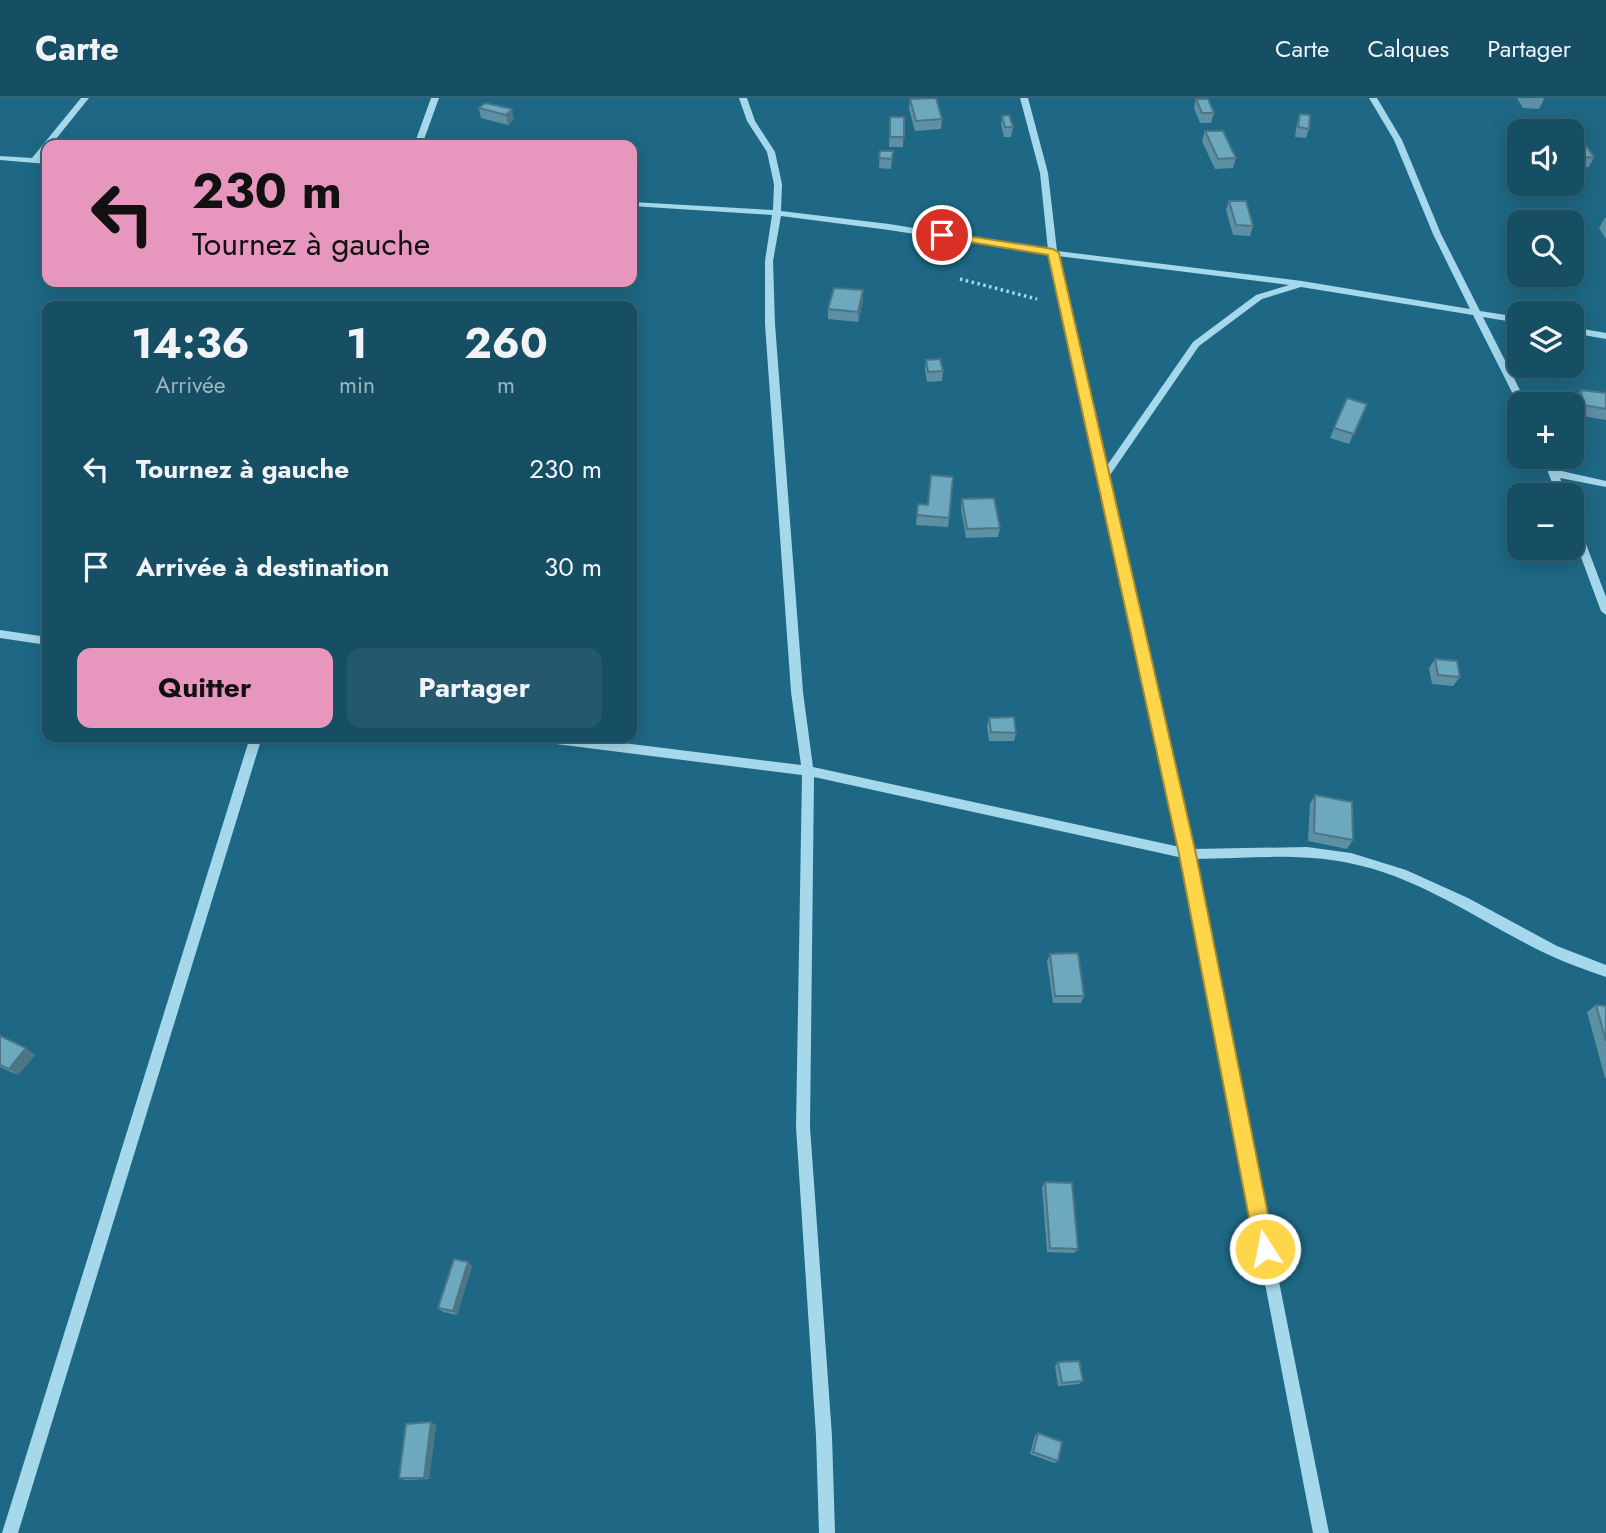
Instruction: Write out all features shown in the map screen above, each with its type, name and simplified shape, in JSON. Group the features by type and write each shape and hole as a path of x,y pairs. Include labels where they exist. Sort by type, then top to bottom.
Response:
{"street":[{"path":"51,140 85,98"},
{"path":"420,140 435,98"},
{"path":"743,98 751,121 771,152 778,184 777,213 769,261 770,324 797,692 808,771 803,1127 824,1436 827,1533"},
{"path":"1024,98 1044,173 1053,253 1102,480 1188,854 1321,1533"},
{"path":"1373,98 1398,140 1437,233 1516,392"},
{"path":"36,159 42,152"},
{"path":"0,158 42,161"},
{"path":"637,204 777,213 1053,253 1302,284 1507,318"},
{"path":"1102,480 1196,345 1259,297 1302,284"},
{"path":"1584,332 1606,335"},
{"path":"1553,469 1558,483"},
{"path":"1555,473 1606,484"},
{"path":"1584,552 1606,611"},
{"path":"0,634 42,640"},
{"path":"10,1533 254,742"},
{"path":"579,742 808,771 1188,854 1307,852 1351,858 1402,874 1463,902 1552,950 1606,971"}],"path":[{"path":"960,279 1065,307"}],"building":[{"path":"936,98 942,119 916,121 910,99"},
{"path":"1196,99 1208,99 1214,113 1202,113"},
{"path":"485,103 512,109 506,115 479,108"},
{"path":"1300,114 1310,115 1309,129 1298,127"},
{"path":"1009,115 1013,127 1005,127 1002,116"},
{"path":"890,117 904,117 904,137 890,137"},
{"path":"1205,131 1223,131 1236,158 1218,159"},
{"path":"1584,143 1594,157 1584,158"},
{"path":"880,151 893,151 892,159 879,158"},
{"path":"1229,201 1246,201 1253,226 1236,225"},
{"path":"834,288 863,290 858,312 828,309"},
{"path":"940,359 943,371 928,372 926,360"},
{"path":"1581,390 1606,393 1606,409 1584,405 1584,392"},
{"path":"1347,398 1367,404 1354,434 1334,428"},
{"path":"931,475 953,477 949,518 917,515 918,504 928,505"},
{"path":"994,498 1000,528 967,529 962,499"},
{"path":"1435,659 1457,661 1460,677 1438,675"},
{"path":"1014,717 1016,733 991,732 989,718"},
{"path":"1315,795 1352,802 1353,840 1314,833"},
{"path":"1078,953 1084,996 1055,996 1050,954"},
{"path":"1596,1005 1606,1006 1606,1041"},
{"path":"0,1036 26,1048 9,1069 0,1065"},
{"path":"1045,1182 1072,1183 1078,1249 1050,1248"},
{"path":"454,1259 468,1262 453,1311 438,1308"},
{"path":"1079,1361 1083,1381 1062,1383 1058,1362"},
{"path":"431,1422 424,1478 399,1478 406,1424"},
{"path":"1038,1433 1062,1442 1058,1461 1033,1452"}],"route":[{"path":"942,235 1053,253 1188,854 1265,1249"}]}
